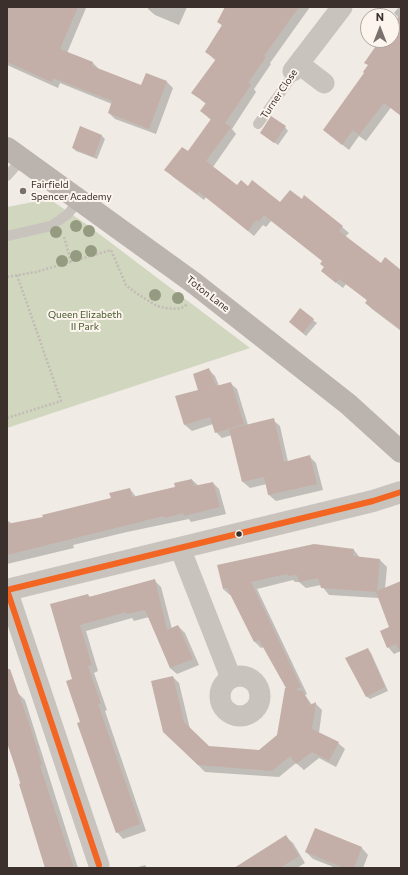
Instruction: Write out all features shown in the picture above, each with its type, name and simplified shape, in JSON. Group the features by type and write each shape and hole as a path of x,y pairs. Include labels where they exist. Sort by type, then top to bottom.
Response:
{"main road":[{"name":"Toton Lane","path":"14,154 194,283 348,404 401,452"}],"street":[{"name":"Turner Close","path":"324,83 296,67 342,7"},
{"path":"99,865 7,590 401,492"},
{"path":"180,548 231,678"}],"lane":[{"name":"Turner Close","path":"258,124 292,78 296,67"},
{"path":"7,176 14,154"},
{"path":"7,236 51,226 68,214 78,201"}],"path":[{"path":"64,240 71,262"},
{"path":"7,277 37,274 111,250 126,285 148,301 165,308 184,307 192,300 186,295 194,283"},
{"path":"7,418 61,401 17,275"}],"green space":[{"name":"Queen Elizabeth II Park","path":"45,196 86,224 250,348 7,428 7,207 33,202"}],"building":[{"path":"7,7 78,7 60,49 93,62 92,66 141,85 146,73 167,81 149,129 108,113 112,101 53,78 52,82 7,62"},
{"path":"225,7 299,7 264,56 266,57 248,83 251,85 225,123 231,127 206,161 237,185 241,180 248,186 252,180 280,202 290,190 302,199 304,195 343,226 339,231 381,263 385,257 401,270 401,330 365,303 367,300 339,279 336,283 321,271 324,267 320,264 322,261 264,215 259,222 256,220 248,231 199,192 197,194 164,170 182,147 188,151 211,119 200,111 206,103 191,93 216,59 205,52 222,25 217,22"},
{"path":"401,14 401,116 384,103 359,135 353,130 342,145 323,130 364,73 363,72 368,65 364,63 374,48 400,48"},
{"path":"271,116 286,126 274,143 260,133"},
{"path":"80,126 102,135 94,157 72,148"},
{"path":"300,308 314,319 303,333 289,322"},
{"path":"209,368 216,386 231,382 244,424 215,433 210,417 184,425 175,396 198,390 193,374"},
{"path":"274,418 284,462 310,455 317,484 268,495 264,477 242,482 229,429"},
{"path":"192,479 194,486 213,482 220,507 184,516 183,513 165,518 164,516 7,555 7,524 43,517 42,515 111,498 109,493 130,488 132,497 175,487 174,483"},
{"path":"314,544 354,549 353,556 380,559 377,591 401,581 401,654 396,644 387,648 380,631 389,627 376,592 321,588 318,578 299,582 297,575 288,576 287,574 251,582 301,687 296,690 303,691 310,705 316,702 312,729 339,742 329,761 312,752 296,764 290,756 272,771 198,765 163,732 151,681 173,676 184,722 209,746 259,750 277,735 286,688 259,640 254,642 227,588 223,589 217,565"},
{"path":"155,579 167,630 178,625 193,659 170,668 145,610 126,614 126,612 80,625 92,665 88,666 101,704 98,704 140,824 116,833 77,723 80,722 66,681 72,679 50,604 88,594 89,597"},
{"path":"368,648 385,687 366,697 345,658"},
{"path":"7,669 10,669 29,723 42,765 40,766 74,868 45,868 19,784 21,783 7,743"},
{"path":"315,828 362,847 354,868 344,868 305,852"},
{"path":"286,835 299,856 280,868 234,868"}],"transit line":[{"path":"99,865 7,590 373,501 401,492"}],"place":[{"name":"Fairfield Spencer Academy","path":"23,191"}]}
